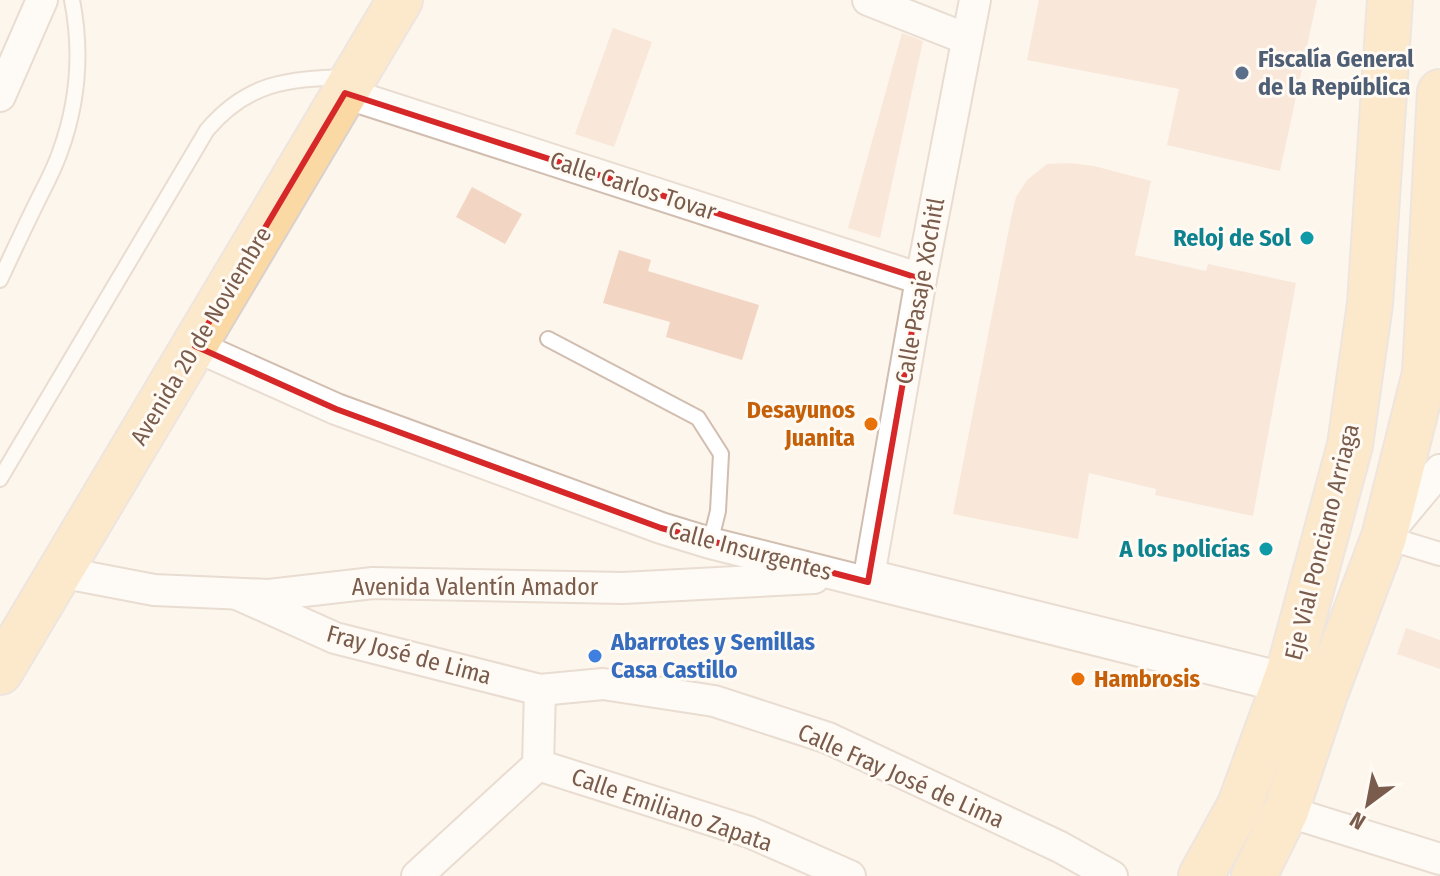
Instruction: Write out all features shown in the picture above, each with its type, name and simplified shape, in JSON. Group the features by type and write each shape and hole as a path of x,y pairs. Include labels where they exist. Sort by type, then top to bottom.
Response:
{"main road":[{"name":"Avenida 20 de Noviembre","path":"0,672 400,0"},
{"name":"Eje Vial Ponciano Arriaga","path":"1201,876 1240,805 1286,679 1350,445 1370,304 1390,0"},
{"name":"Eje Vial Ponciano Arriaga","path":"1254,876 1286,811 1325,694 1384,537 1425,373 1440,92"}],"street":[{"path":"0,96 42,0"},
{"path":"868,0 967,39"},
{"name":"Calle Pasaje Xóchitl","path":"861,575 975,0"},
{"name":"Calle Carlos Tovar","path":"350,85 921,279"},
{"name":"Calle Insurgentes","path":"195,346 336,409 661,528 710,543 861,575 1286,679 1325,694"},
{"path":"1440,470 1384,537 1440,554"},
{"name":"Avenida Valentín Amador","path":"60,572 154,590 269,595 373,583 623,588 861,575"},
{"name":"Fray José de Lima","path":"237,594 335,638 540,690"},
{"name":"Calle Fray José de Lima","path":"540,690 603,684 728,705 828,738 1060,847 1112,876"},
{"path":"417,876 538,765 540,690"},
{"name":"Calle Emiliano Zapata","path":"538,765 749,832 850,876"},
{"path":"1286,811 1440,859"}],"lane":[{"path":"0,280 60,153 70,119 78,56 78,28 72,0"},
{"path":"0,479 207,130 220,116 254,91 276,83 323,78 350,85"},
{"path":"548,339 698,418 721,454 718,511 710,543"}],"highlighted area":[{"path":"345,93 921,279 868,582 661,528 336,409 195,346"}],"building":[{"name":"Fiscalía General de la República","path":"1039,0 1317,0 1280,171 1167,145 1179,89 1027,60"},
{"path":"613,28 652,42 614,147 575,134"},
{"path":"902,33 923,41 880,238 848,228"},
{"path":"1070,163 1151,181 1135,255 1206,271 1208,264 1296,283 1253,516 1155,495 1156,489 1089,473 1078,539 953,514 1016,197 1027,180 1047,164"},
{"path":"472,187 522,214 505,244 456,217"},
{"path":"619,250 651,260 648,271 759,305 742,360 666,337 670,322 603,303"},
{"path":"1406,628 1440,640 1440,669 1397,654"}],"place":[{"name":"Fiscalía General de la República","path":"1242,73"},
{"name":"Reloj de Sol","path":"1307,238"},
{"name":"Desayunos Juanita","path":"871,424"},
{"name":"A los policías","path":"1266,549"},
{"name":"Abarrotes y Semillas Casa Castillo","path":"595,656"},
{"name":"Hambrosis","path":"1078,679"}]}
